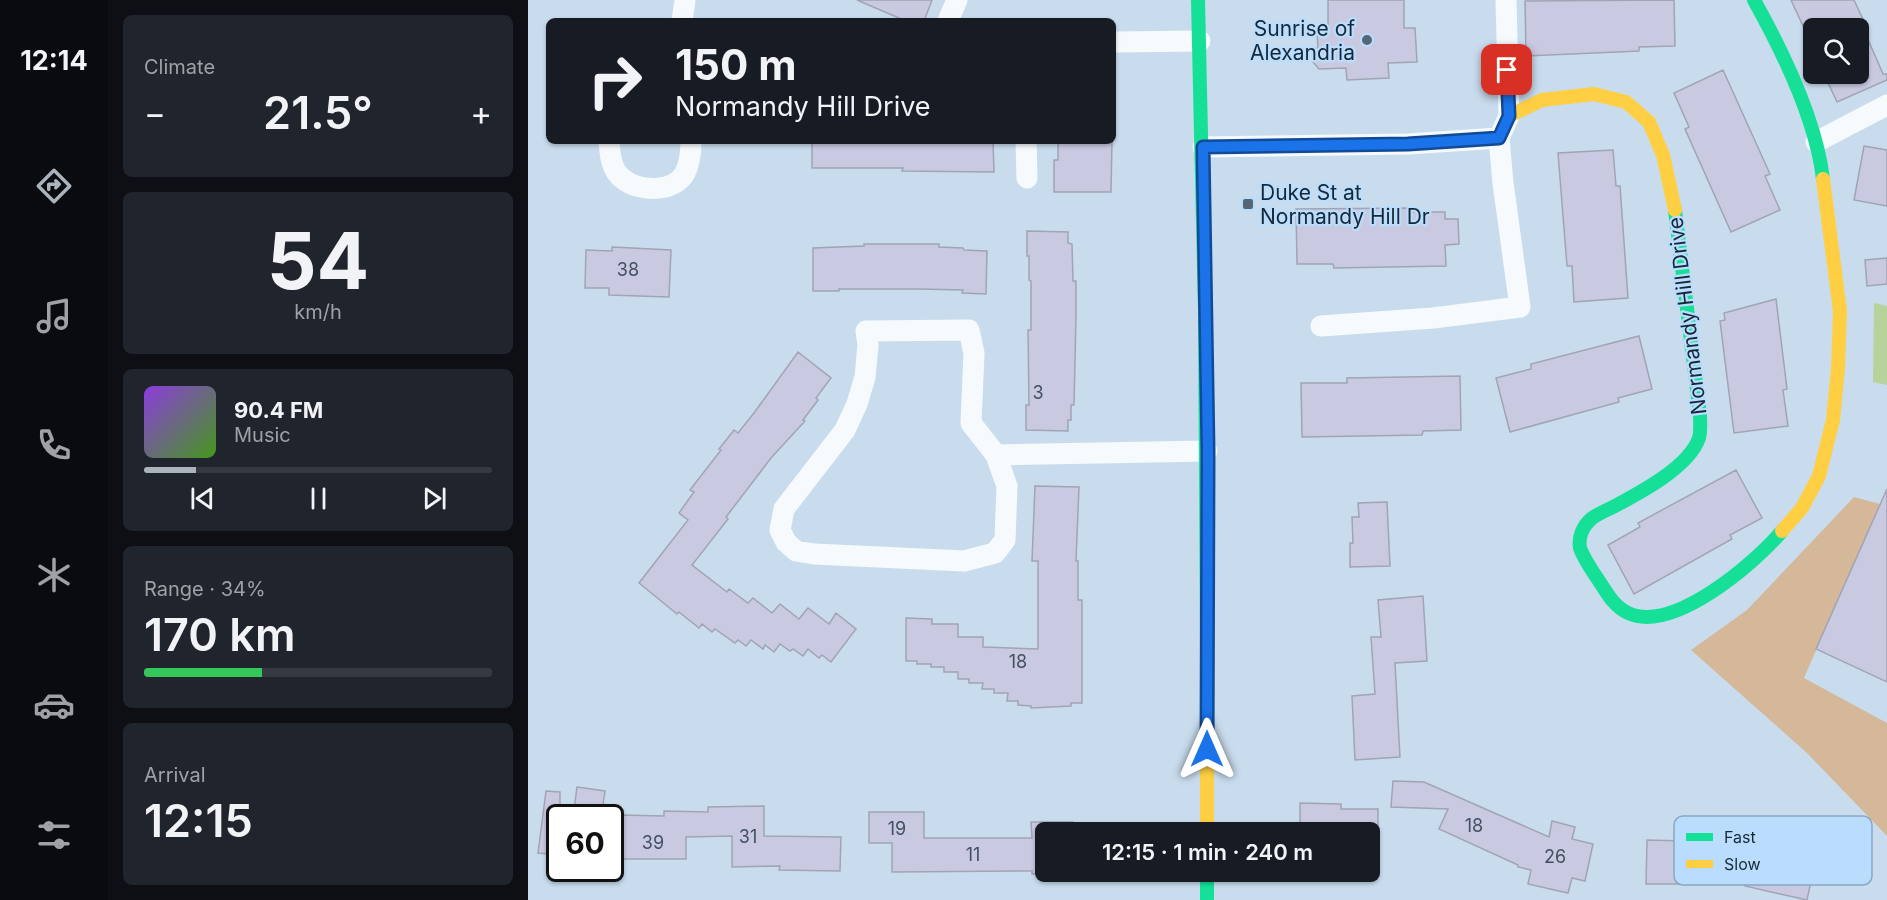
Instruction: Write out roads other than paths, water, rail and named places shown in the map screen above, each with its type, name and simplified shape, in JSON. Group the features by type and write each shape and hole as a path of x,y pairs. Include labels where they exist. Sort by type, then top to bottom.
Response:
{"street":[{"path":"682,18 685,0"},
{"path":"949,18 957,0"},
{"path":"1198,0 1208,451 1207,822"},
{"path":"1321,326 1433,318 1520,308 1499,138 1509,116 1506,0"},
{"name":"Normandy Hill Drive","path":"1509,116 1542,100 1594,94 1626,102 1649,122 1664,155 1675,209 1689,320 1700,415 1699,437 1690,453 1676,467 1640,492 1590,519 1581,531 1580,546 1592,571 1615,605 1629,614 1644,617 1666,615 1699,601 1727,581 1777,537 1802,508 1820,476 1833,420 1840,311 1821,160 1807,113 1769,27 1754,0"},
{"path":"1116,42 1200,41"},
{"path":"1816,142 1887,105"},
{"path":"1203,147 1408,144 1499,138"},
{"path":"609,144 611,161 621,179 642,188 664,189 684,175 691,156 691,144"},
{"path":"1026,144 1027,178"},
{"path":"969,330 974,353 971,423 996,455 1007,486 1005,540 995,553 964,561 814,554 796,551 786,542 780,530 784,509 845,430 857,404 867,362 866,332 969,330"},
{"path":"996,455 1208,451"},
{"path":"1207,882 1207,900"}],"place":[{"name":"Sunrise of Alexandria","path":"1367,40"},
{"name":"Duke St at Normandy Hill Dr","path":"1248,204"}]}
